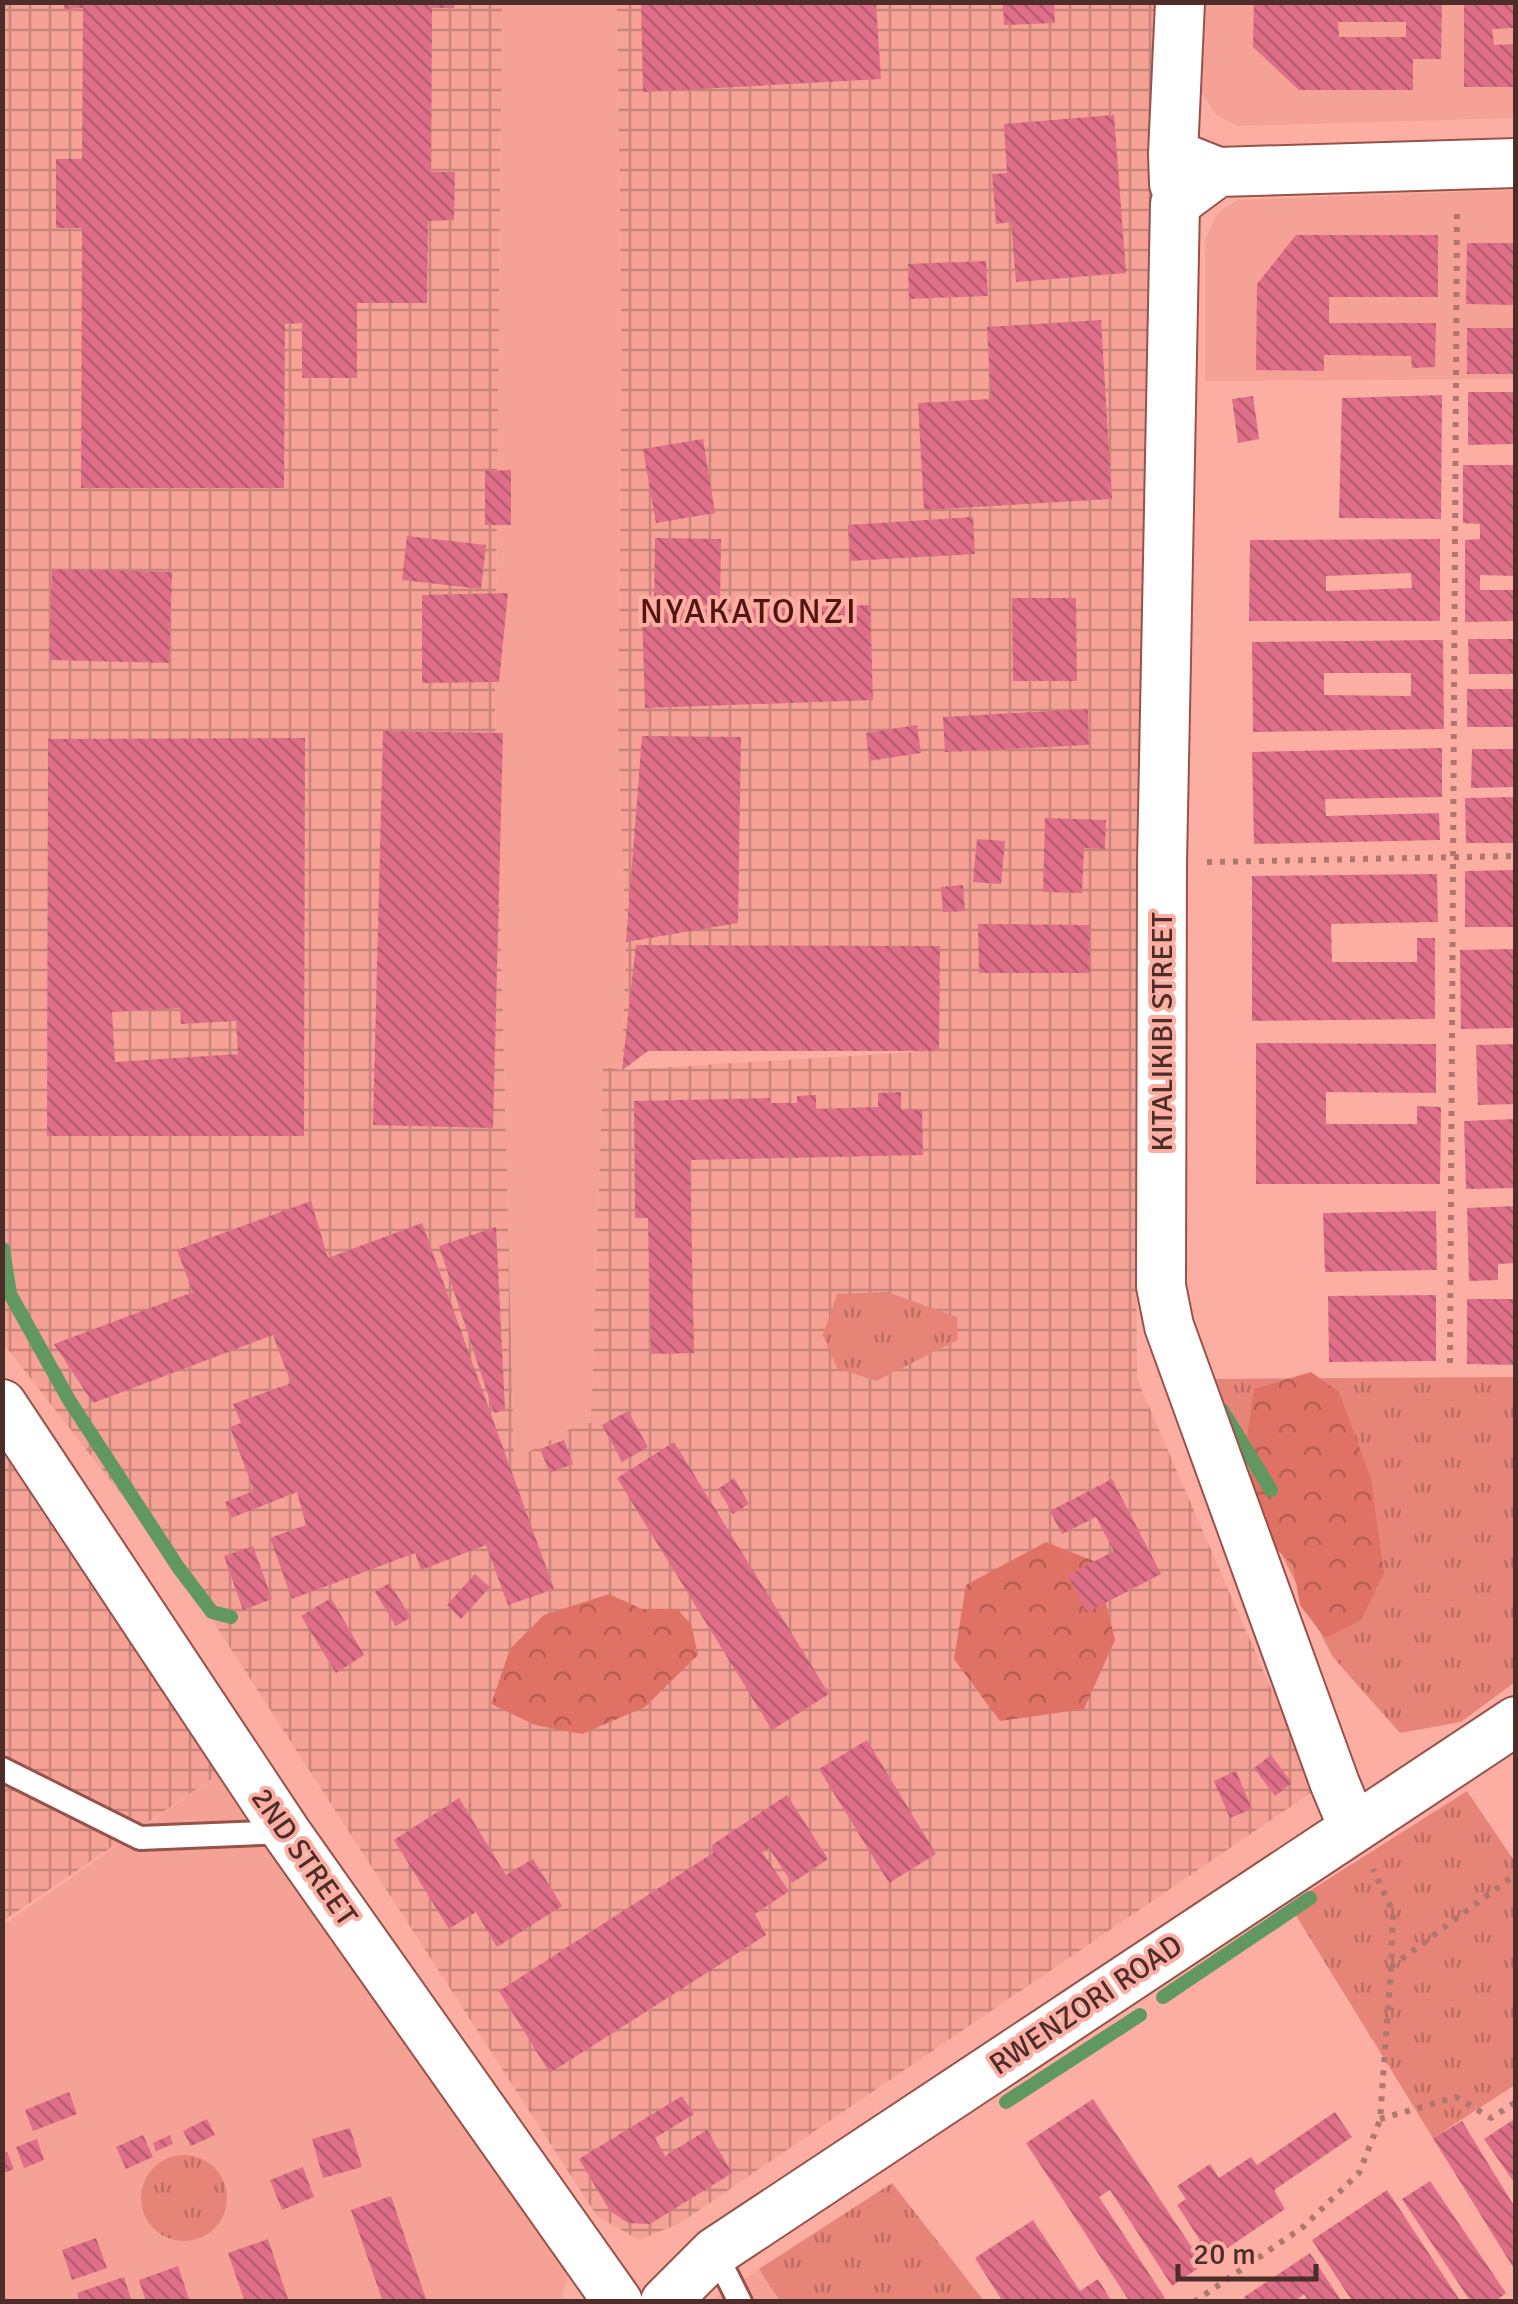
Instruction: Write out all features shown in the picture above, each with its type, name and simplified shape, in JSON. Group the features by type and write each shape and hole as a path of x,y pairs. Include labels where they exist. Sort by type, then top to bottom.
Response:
{"street":[{"name":"KITALIKIBI STREET","path":"1180,2 1173,154 1162,863 1162,1286 1176,1345 1353,1827"},
{"path":"1173,154 1218,172 1516,163"},
{"path":"1175,204 1218,172"},
{"name":"2ND STREET","path":"2,1404 286,1832 618,2302"},
{"name":"RWENZORI ROAD","path":"665,2302 715,2252 1516,1721"}],"lane":[{"path":"2,1769 140,1838 286,1832"},
{"path":"715,2252 740,2302"}],"path":[{"path":"1450,1362 1458,164"},
{"path":"1162,863 1516,856"},
{"path":"1194,2302 1303,2227 1359,2173 1380,2120 1393,1912 1353,1827"},
{"path":"1391,1967 1516,1874"},
{"path":"1380,2120 1456,2097 1491,2118 1516,2102"}],"shaded area":[{"path":"3,3 502,3 495,702 514,1460 581,1423 591,1423 603,1067 622,1070 626,942 618,736 622,349 617,3 1158,3 1166,296 1141,683 1135,1051 1137,1379 1315,1790 680,2223 639,2240 597,2216 178,1567 3,1343","holes":["648,1051 916,1052 624,1070"]},
{"path":"502,3 617,3 622,349 618,736 626,942 622,1070 603,1068 591,1423 581,1423 514,1461 495,702"},
{"path":"1200,3 1515,3 1515,118 1238,126 1216,115 1198,87"},
{"path":"1515,190 1515,379 1205,381 1205,240 1218,212 1238,200"},
{"path":"2,1430 232,1765 3,1921 2,1921"},
{"path":"232,1765 568,2274 561,2301 3,2301 2,1926"},
{"path":"759,2269 780,2301 709,2302"}],"green space":[{"path":"887,1292 957,1317 958,1340 876,1381 837,1368 823,1335 837,1294"},
{"path":"1311,1372 1339,1392 1371,1479 1384,1573 1361,1620 1325,1638 1300,1605 1293,1565 1256,1530 1247,1436 1254,1389"},
{"path":"1515,1377 1515,1682 1461,1722 1400,1733 1332,1656 1240,1470 1209,1379"},
{"path":"1046,1542 1096,1562 1115,1640 1084,1709 1000,1721 954,1659 966,1585"},
{"path":"609,1594 642,1609 677,1609 691,1624 698,1655 645,1707 582,1734 535,1725 491,1704 510,1649 544,1615"},
{"path":"1467,1791 1515,1862 1515,2085 1433,2138 1289,1904"},
{"path":"184,2155 214,2168 227,2198 214,2228 184,2241 154,2228 141,2198 154,2168"},
{"path":"892,2183 984,2301 780,2301 759,2269"}],"building":[{"path":"64,2 454,2 454,8 432,8 431,172 455,172 454,220 428,221 427,303 357,303 357,378 302,378 302,323 285,324 284,488 81,488 82,228 56,228 56,159 82,159 83,8 64,9"},
{"path":"641,2 876,2 881,79 643,92"},
{"path":"1003,2 1054,2 1055,23 1004,25"},
{"path":"1254,2 1442,2 1441,59 1413,59 1413,90 1299,90 1253,47","holes":["1338,22 1406,22 1406,37 1339,37"]},
{"path":"1464,2 1516,2 1516,28 1492,29 1494,45 1516,44 1516,87 1464,87"},
{"path":"1114,115 1126,273 1016,282 1011,222 996,224 992,174 1007,173 1004,124"},
{"path":"1296,235 1438,235 1438,297 1329,297 1329,323 1436,323 1435,367 1412,368 1411,356 1324,355 1324,371 1256,370 1257,284"},
{"path":"1467,243 1516,243 1516,305 1466,304"},
{"path":"986,261 988,296 909,299 908,264"},
{"path":"1101,320 1112,499 924,510 918,403 991,399 987,327"},
{"path":"1467,328 1516,328 1516,374 1467,374"},
{"path":"1468,392 1516,392 1516,444 1468,445"},
{"path":"1442,395 1441,519 1339,518 1342,398"},
{"path":"1253,396 1259,439 1238,443 1232,399"},
{"path":"703,439 715,513 656,523 643,449"},
{"path":"1463,465 1516,465 1516,576 1480,575 1480,590 1516,590 1516,621 1465,622 1465,540 1480,539 1480,524 1463,523"},
{"path":"511,470 511,525 485,525 485,471"},
{"path":"973,517 975,554 850,561 848,525"},
{"path":"407,536 486,545 481,589 402,580"},
{"path":"655,538 721,539 720,606 654,604"},
{"path":"1440,539 1440,621 1249,621 1250,540","holes":["1411,573 1412,588 1326,591 1326,576"]},
{"path":"52,569 172,572 169,663 49,660"},
{"path":"508,593 499,682 422,683 422,595"},
{"path":"1012,598 1076,598 1077,681 1013,681"},
{"path":"870,605 873,700 645,708 642,612"},
{"path":"1468,639 1516,639 1516,674 1469,674"},
{"path":"1443,640 1444,729 1253,732 1252,642","holes":["1324,673 1411,673 1411,696 1324,695"]},
{"path":"1467,689 1516,689 1516,727 1467,727"},
{"path":"1088,709 1089,745 945,752 943,717"},
{"path":"917,725 921,753 869,761 866,733"},
{"path":"383,731 503,733 493,1128 373,1125"},
{"path":"642,736 741,737 738,923 626,942"},
{"path":"305,738 304,1136 47,1136 48,739","holes":["180,1008 181,1024 236,1021 238,1054 115,1062 112,1012"]},
{"path":"1442,748 1442,797 1325,799 1326,816 1439,813 1440,840 1254,844 1252,752"},
{"path":"1472,749 1516,749 1516,787 1471,788"},
{"path":"1516,797 1516,843 1466,843 1465,798"},
{"path":"1045,818 1106,820 1105,849 1084,848 1082,893 1043,892"},
{"path":"977,839 1005,841 1001,884 973,882"},
{"path":"1516,870 1516,927 1465,927 1465,871"},
{"path":"1437,874 1438,922 1331,924 1332,962 1417,962 1417,938 1435,938 1435,1019 1252,1021 1252,876"},
{"path":"963,885 965,911 943,912 941,887"},
{"path":"978,924 1090,925 1090,973 979,973"},
{"path":"636,945 940,946 939,1051 648,1051 622,1070"},
{"path":"1516,949 1516,1028 1461,1029 1460,950"},
{"path":"1256,1043 1436,1044 1436,1093 1326,1092 1326,1124 1417,1124 1417,1106 1441,1107 1440,1184 1256,1184"},
{"path":"1516,1044 1516,1104 1478,1105 1476,1045"},
{"path":"901,1092 901,1110 922,1110 923,1155 690,1160 694,1353 651,1354 648,1218 635,1218 634,1101 770,1098 770,1103 797,1103 797,1096 816,1095 816,1109 878,1107 878,1093"},
{"path":"1516,1119 1516,1188 1466,1189 1464,1121"},
{"path":"311,1201 328,1258 422,1223 554,1589 508,1605 486,1545 421,1570 415,1553 292,1599 270,1538 306,1525 297,1492 231,1518 225,1502 254,1491 230,1427 241,1423 233,1404 291,1383 273,1335 93,1403 54,1344 193,1292 177,1250"},
{"path":"1516,1206 1516,1263 1498,1264 1498,1280 1469,1281 1467,1208"},
{"path":"1436,1211 1437,1270 1325,1272 1323,1213"},
{"path":"496,1227 505,1410 494,1413 439,1246"},
{"path":"1436,1295 1436,1361 1329,1362 1328,1296"},
{"path":"1467,1299 1516,1299 1516,1365 1467,1364"},
{"path":"628,1411 648,1447 622,1462 602,1425"},
{"path":"564,1440 573,1464 550,1473 540,1449"},
{"path":"674,1442 829,1694 772,1730 617,1478"},
{"path":"734,1478 749,1504 733,1514 718,1489"},
{"path":"1112,1479 1161,1574 1086,1613 1068,1575 1114,1551 1096,1517 1062,1534 1050,1511"},
{"path":"253,1546 272,1599 243,1610 224,1556"},
{"path":"475,1574 490,1587 461,1619 447,1605"},
{"path":"389,1583 411,1617 396,1626 375,1592"},
{"path":"331,1598 364,1655 336,1673 301,1616"},
{"path":"867,1740 936,1854 889,1883 819,1769"},
{"path":"1271,1755 1292,1783 1275,1796 1254,1768"},
{"path":"1236,1771 1252,1809 1230,1818 1214,1781"},
{"path":"787,1795 828,1859 792,1883 769,1848 762,1852 789,1891 755,1914 766,1935 550,2073 499,1991 713,1853 712,1845"},
{"path":"459,1798 506,1875 533,1859 562,1906 497,1947 476,1912 449,1929 394,1840"},
{"path":"69,2092 77,2114 33,2131 25,2110"},
{"path":"682,2096 694,2114 655,2138 665,2156 707,2130 732,2173 650,2224 628,2223 610,2211 579,2159"},
{"path":"1093,2099 1191,2246 1200,2240 1177,2205 1186,2199 1177,2186 1210,2164 1219,2178 1251,2157 1257,2165 1335,2112 1352,2137 1274,2190 1285,2209 1172,2286 1110,2190 1099,2197 1165,2298 1159,2302 1130,2302 1026,2143"},
{"path":"1516,2118 1516,2185 1484,2139"},
{"path":"207,2119 215,2135 191,2146 183,2131"},
{"path":"1462,2121 1516,2209 1516,2272 1433,2138"},
{"path":"350,2128 362,2167 323,2178 312,2139"},
{"path":"143,2135 153,2157 126,2169 116,2147"},
{"path":"170,2135 173,2144 156,2151 153,2143"},
{"path":"37,2139 44,2160 24,2168 16,2147"},
{"path":"7,2152 14,2169 2,2174 2,2154"},
{"path":"303,2167 314,2197 282,2210 270,2180"},
{"path":"1430,2181 1506,2293 1494,2302 1471,2302 1402,2199"},
{"path":"1387,2190 1461,2302 1353,2302 1312,2240"},
{"path":"391,2196 427,2302 383,2302 351,2210"},
{"path":"1033,2220 1080,2291 1098,2279 1112,2302 1003,2302 975,2258"},
{"path":"96,2238 107,2268 72,2280 62,2250"},
{"path":"268,2239 289,2302 245,2302 228,2253"},
{"path":"1310,2253 1342,2302 1309,2302 1304,2294 1294,2302 1247,2302 1244,2297"},
{"path":"178,2266 190,2302 146,2302 139,2280"},
{"path":"124,2277 132,2302 80,2302 77,2293"}],"waterway":[{"path":"3,1249 10,1294 69,1400 178,1567 212,1612 231,1617"},
{"path":"1222,1410 1271,1490"},
{"path":"1163,1997 1310,1898"},
{"path":"1006,2102 1140,2015"}],"district":[{"name":"NYAKATONZI","path":"749,611"}]}
